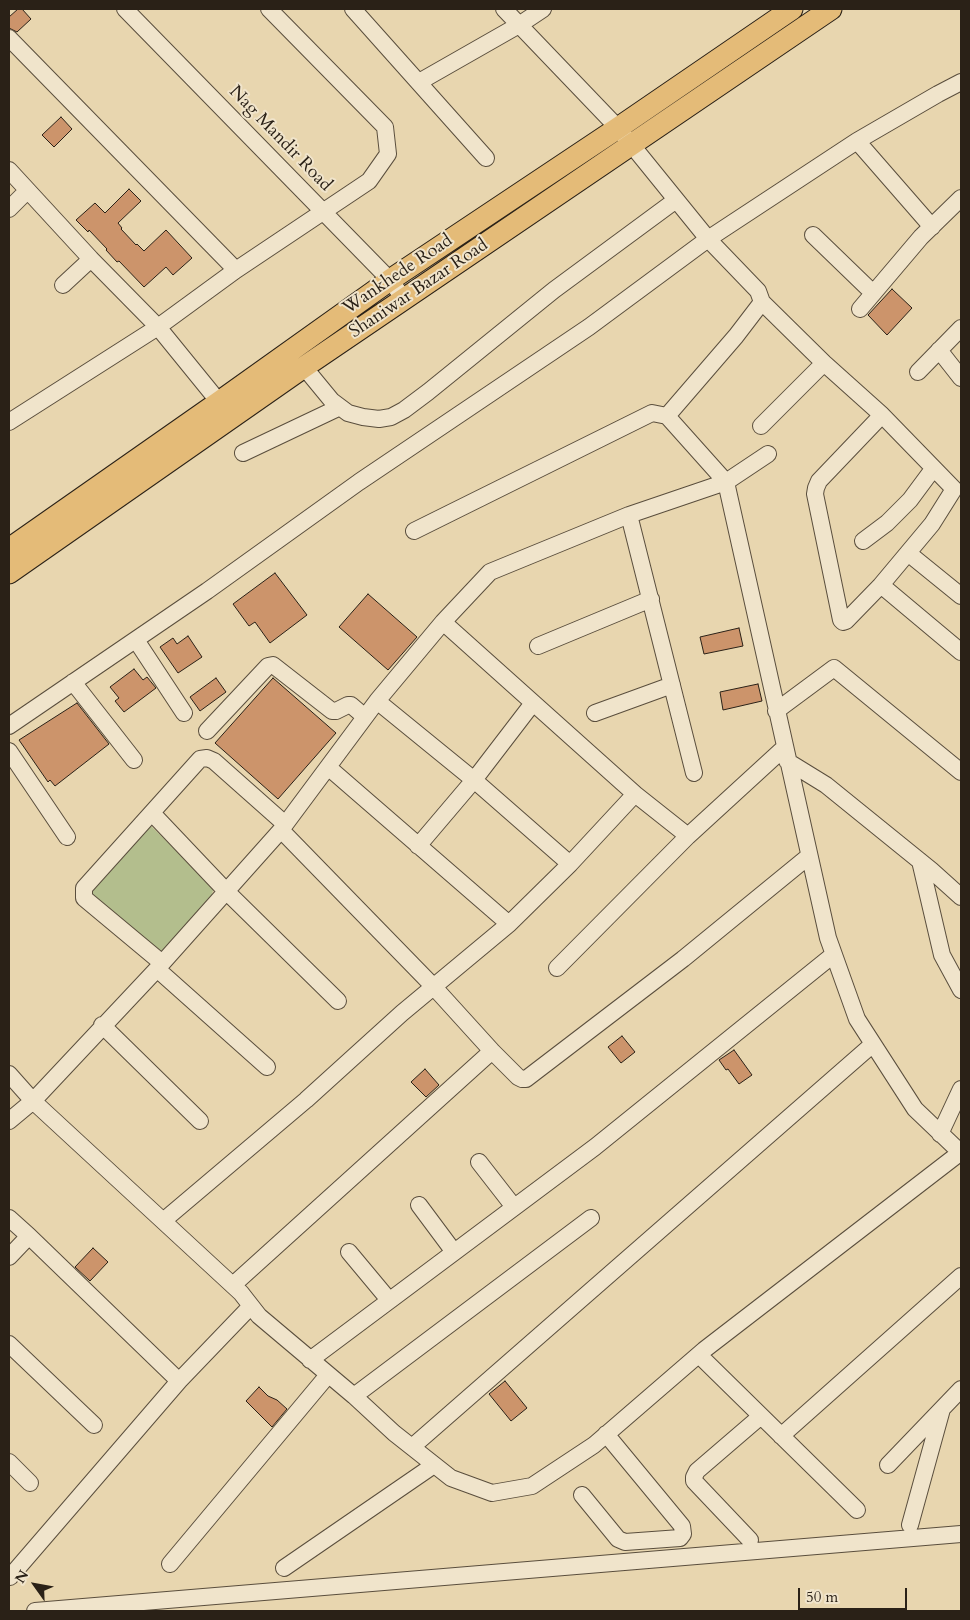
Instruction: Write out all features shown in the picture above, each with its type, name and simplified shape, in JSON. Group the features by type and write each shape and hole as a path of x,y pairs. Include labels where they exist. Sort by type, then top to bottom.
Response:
{"main road":[{"name":"Wankhede Road","path":"9,549 220,402 390,280 792,9"},
{"name":"Shaniwar Bazar Road","path":"9,574 304,367 831,9"}],"street":[{"name":"Nag Mandir Road","path":"125,9 390,280 404,299"},
{"path":"9,422 158,327 236,270 369,181 388,154 384,126 269,9"},
{"path":"353,9 486,158"},
{"path":"504,9 618,128 708,239 758,291 762,302 824,363 882,416 933,470 959,487 932,524 881,585 843,622 841,620 815,494 816,488 819,481 882,416"},
{"path":"419,82 519,25 543,9"},
{"path":"9,38 236,270"},
{"path":"9,726 207,591 359,482 589,327 708,239 857,141 961,82"},
{"path":"857,141 932,227"},
{"path":"9,170 27,192 158,327 220,402"},
{"path":"9,209 27,192"},
{"path":"860,309 932,227 961,198"},
{"path":"304,367 332,401 348,413 379,419 391,417 404,410 554,290 676,200"},
{"path":"814,235 873,293"},
{"path":"63,285 91,259"},
{"path":"667,416 736,336 762,302"},
{"path":"918,372 961,328"},
{"path":"939,350 961,378"},
{"path":"761,426 824,363"},
{"path":"244,454 340,407"},
{"path":"9,1074 33,1101 233,1285 259,1316 434,1465 452,1478 492,1493 532,1486 594,1445 699,1355 961,1152 916,1109 873,1044 857,1019 833,954 776,711 726,482 667,416 652,413 414,531"},
{"path":"9,1122 33,1101 102,1025 160,966 283,827 377,701 443,622 490,572 629,515 726,482 768,454"},
{"path":"863,541 887,524 910,500 933,470"},
{"path":"629,515 694,773"},
{"path":"908,553 961,596"},
{"path":"881,585 961,652"},
{"path":"538,646 650,599"},
{"path":"443,622 635,794 688,836"},
{"path":"136,640 184,713"},
{"path":"207,731 268,666 273,665 332,710 336,711 348,704 365,717"},
{"path":"776,711 834,668 961,772"},
{"path":"73,682 134,760"},
{"path":"595,713 672,685"},
{"path":"377,701 474,780 570,864"},
{"path":"418,846 474,780 534,703"},
{"path":"9,751 67,837"},
{"path":"558,968 688,836 786,755"},
{"path":"786,755 920,861 961,897"},
{"path":"267,1067 160,966 84,898 84,888 200,759 207,758 214,761 283,827 434,986 518,1078 526,1079 683,959 809,856"},
{"path":"328,767 508,924"},
{"path":"163,1221 306,1100 374,1037 508,924 570,864 635,794"},
{"path":"152,813 226,891 338,1001"},
{"path":"920,861 942,955 961,990"},
{"path":"310,1360 595,1147 833,954"},
{"path":"102,1025 200,1120"},
{"path":"412,1447 873,1044"},
{"path":"233,1285 492,1051"},
{"path":"940,1134 961,1089"},
{"path":"479,1162 514,1207"},
{"path":"419,1204 454,1252"},
{"path":"9,1218 179,1381"},
{"path":"354,1396 591,1218"},
{"path":"9,1257 29,1236"},
{"path":"349,1252 389,1300"},
{"path":"781,1436 961,1276"},
{"path":"9,1576 179,1381 251,1306"},
{"path":"9,1344 94,1425"},
{"path":"699,1355 858,1510"},
{"path":"170,1564 328,1375"},
{"path":"888,1465 961,1389"},
{"path":"910,1525 942,1409"},
{"path":"750,1540 694,1481 694,1476 697,1471 761,1416"},
{"path":"582,1495 618,1540 625,1542 680,1538 682,1534 682,1526 606,1434"},
{"path":"9,1462 30,1483"},
{"path":"284,1568 434,1465"},
{"path":"35,1611 961,1534"}],"green space":[{"path":"150,825 210,883 213,890 212,895 160,953 89,892"}],"building":[{"path":"18,9 22,9 31,19 17,32 9,28 9,17"},
{"path":"61,117 72,129 54,147 42,135"},
{"path":"129,189 141,201 118,223 121,229 144,251 166,230 192,258 173,275 166,267 144,287 119,261 117,262 89,230 88,232 76,220 95,203 105,213"},
{"path":"892,289 912,308 887,335 868,315"},
{"path":"275,573 307,615 270,643 255,622 249,626 233,604"},
{"path":"368,594 417,637 388,670 339,627"},
{"path":"739,628 743,646 704,654 700,637"},
{"path":"188,636 202,657 178,673 160,647 173,638 177,644"},
{"path":"134,669 143,680 147,677 156,688 124,712 115,701 119,698 110,687"},
{"path":"216,678 226,692 200,711 190,697"},
{"path":"273,678 336,733 278,799 215,743"},
{"path":"758,684 762,701 723,710 720,692"},
{"path":"77,703 109,744 55,786 50,780 48,782 19,740"},
{"path":"622,1036 635,1052 621,1063 608,1047"},
{"path":"734,1050 752,1075 739,1084 719,1060"},
{"path":"425,1069 439,1085 426,1097 411,1082"},
{"path":"93,1248 108,1262 90,1281 75,1267"},
{"path":"505,1381 527,1408 511,1421 489,1394"},
{"path":"259,1387 268,1396 277,1400 287,1409 272,1427 246,1401"}]}
